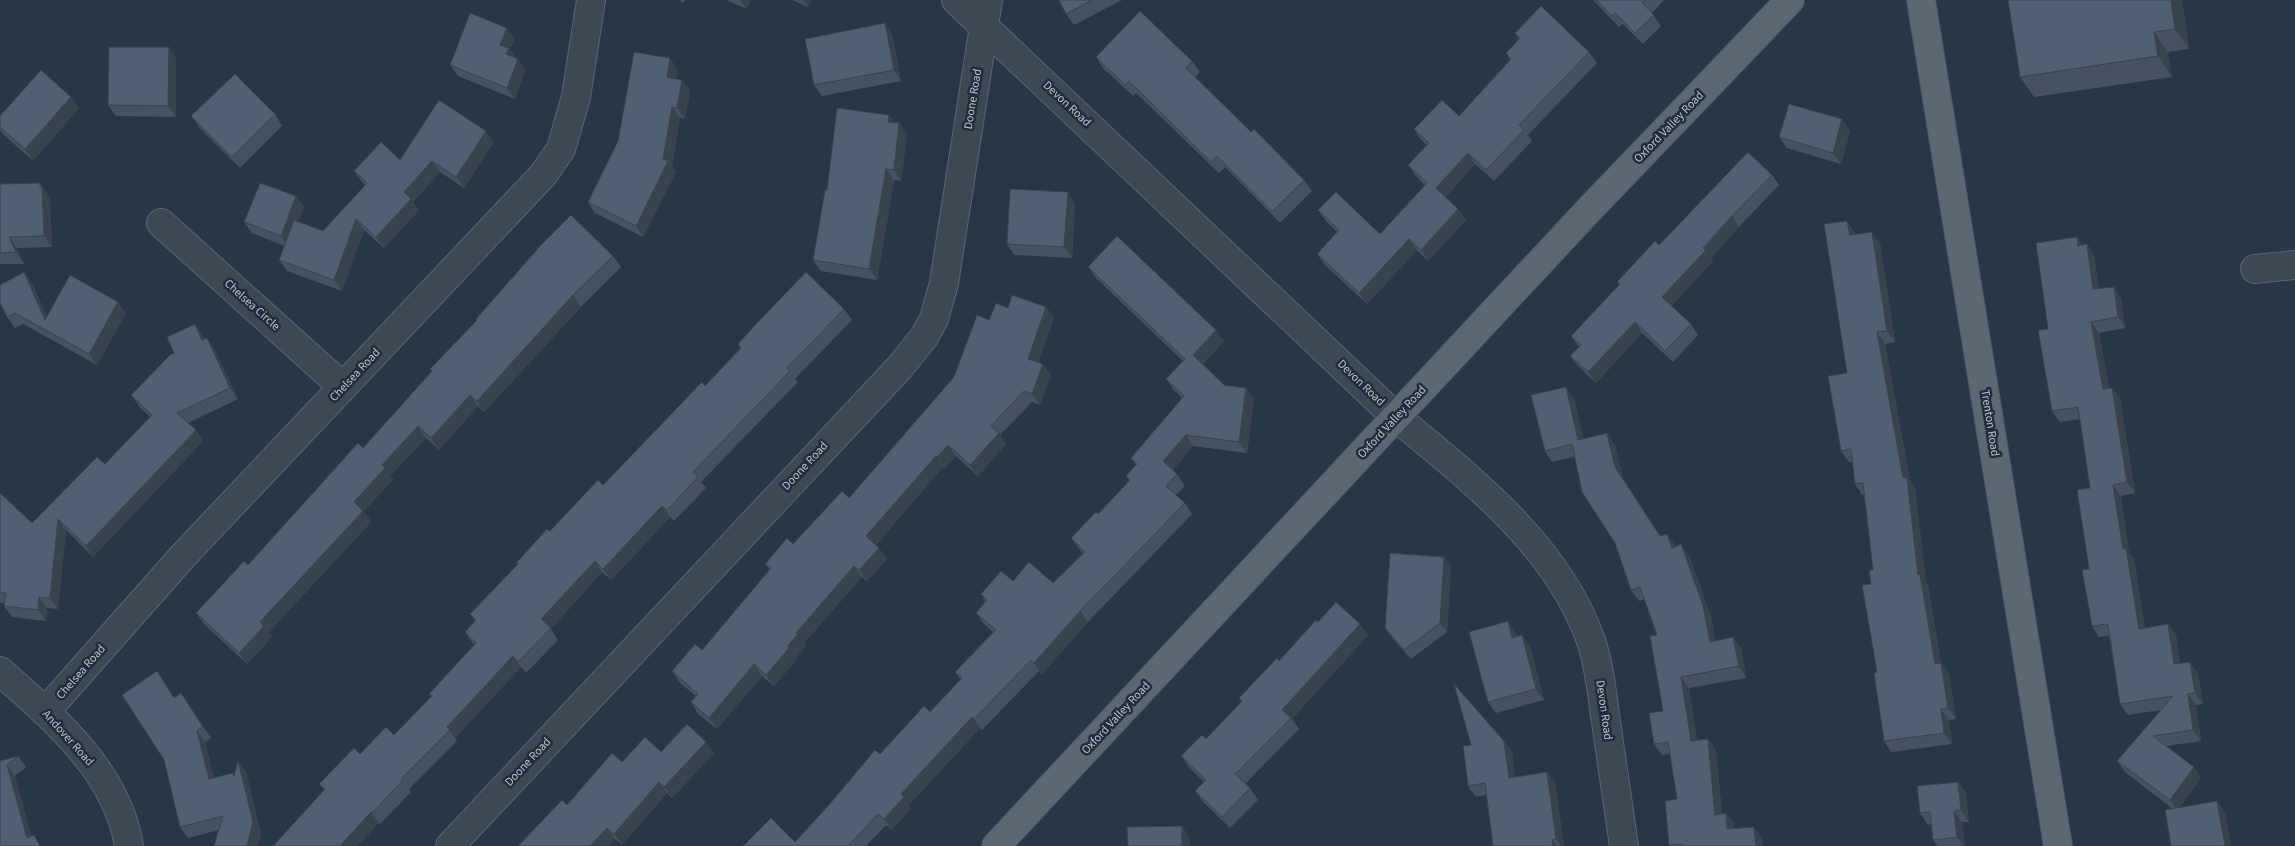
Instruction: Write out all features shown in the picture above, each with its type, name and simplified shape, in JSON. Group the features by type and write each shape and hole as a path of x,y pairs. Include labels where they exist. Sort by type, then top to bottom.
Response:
{"main road":[{"name":"Oxford Valley Road","path":"996,846 1397,418 1586,213 1790,0"},
{"name":"Trenton Road","path":"1921,0 2058,846"}],"street":[{"name":"Chelsea Road","path":"46,712 183,556 542,175 561,149 576,97 591,0"},
{"name":"Devon Road","path":"956,0 1397,418 1452,463 1516,524 1550,565 1572,600 1591,640 1599,677 1624,846"},
{"name":"Doone Road","path":"450,846 900,367 924,337 934,319 944,283 988,0"},
{"name":"Chelsea Circle","path":"161,223 343,387"},
{"path":"2255,269 2295,265"},
{"name":"Andover Road","path":"0,671 46,712 92,763 116,800 126,824 129,846"}],"building":[{"path":"1059,0 1092,0 1066,14"},
{"path":"1596,0 1645,0 1642,3 1654,15 1635,33 1615,13 1612,16"},
{"path":"2008,0 2171,0 2175,29 2154,32 2158,56 2020,77"},
{"path":"1541,6 1589,52 1519,125 1524,130 1486,170 1468,153 1436,188 1458,209 1421,250 1409,239 1359,293 1317,254 1339,230 1318,210 1336,192 1380,234 1427,183 1408,165 1429,143 1414,129 1442,100 1459,116 1511,59 1506,53 1520,38 1515,33"},
{"path":"1140,11 1192,61 1186,68 1251,132 1254,129 1304,180 1272,212 1217,156 1211,162 1129,81 1125,85 1096,57"},
{"path":"470,13 507,28 500,45 509,48 506,54 518,59 507,88 450,65"},
{"path":"885,23 894,70 814,85 805,39"},
{"path":"109,47 169,47 168,106 108,105"},
{"path":"634,52 670,58 667,77 682,80 677,108 672,107 663,159 668,161 636,226 588,202 618,141"},
{"path":"41,70 71,97 25,149 0,127 0,116"},
{"path":"235,74 275,114 232,157 191,116"},
{"path":"439,100 486,131 456,177 432,161 404,192 411,199 376,237 356,219 334,280 279,260 294,220 323,231 367,183 354,171 381,142 400,160"},
{"path":"1789,104 1842,119 1833,153 1779,137"},
{"path":"837,108 889,115 888,122 899,123 894,170 886,169 869,269 813,260 825,190 827,190"},
{"path":"1748,152 1772,175 1703,248 1706,250 1662,297 1691,324 1665,351 1635,322 1588,372 1570,356 1581,345 1571,336 1620,284 1617,282 1655,241 1659,245"},
{"path":"40,183 40,187 42,187 44,236 9,237 16,252 0,253 0,184"},
{"path":"260,183 296,196 281,236 244,222"},
{"path":"1010,189 1068,192 1064,247 1007,244"},
{"path":"571,215 613,256 573,295 477,401 470,395 431,438 418,426 382,465 385,468 354,502 363,511 260,622 264,626 239,653 196,613 244,561 248,565 358,443 363,448 432,371 430,369 477,320 541,245"},
{"path":"1847,221 1850,235 1872,232 1887,331 1877,332 1903,478 1907,477 1918,575 1920,574 1935,664 1941,663 1948,708 1941,709 1944,733 1884,741 1874,673 1877,672 1862,585 1871,584 1869,570 1873,570 1863,483 1855,484 1851,449 1841,451 1828,376 1847,373 1824,224"},
{"path":"1117,236 1216,330 1193,355 1224,385 1246,388 1239,442 1186,435 1163,461 1177,474 1166,486 1185,503 1080,611 1034,663 1031,660 974,719 972,717 901,794 904,797 884,819 878,814 848,846 743,846 771,818 795,842 875,750 880,754 924,706 930,712 962,678 955,672 996,630 976,613 987,600 981,594 1001,571 1013,581 1029,562 1053,583 1085,552 1071,538 1096,512 1098,514 1130,480 1126,476 1137,464 1131,458 1184,396 1166,379 1185,359 1088,267"},
{"path":"2077,237 2078,246 2087,244 2093,289 2114,287 2118,317 2091,322 2103,389 2112,388 2127,482 2113,485 2123,549 2126,548 2139,629 2168,624 2174,664 2190,662 2195,693 2188,694 2193,730 2153,736 2194,767 2170,800 2117,761 2173,696 2120,704 2108,624 2092,626 2082,570 2089,569 2077,490 2090,488 2078,407 2052,411 2038,330 2048,329 2036,243"},
{"path":"24,272 45,320 70,275 118,302 89,354 15,313 7,317 0,303 0,285"},
{"path":"806,272 844,309 787,368 790,371 693,472 698,477 667,510 662,506 603,569 595,561 541,619 551,628 518,662 513,656 447,727 450,730 401,779 403,780 340,846 273,846 325,789 319,784 354,748 360,754 386,727 394,735 432,696 429,694 476,643 465,632 476,620 470,614 518,564 516,563 547,529 550,531 598,480 603,485 702,382 705,386 741,348 738,344"},
{"path":"1012,295 1046,307 1028,359 1043,364 1032,394 1024,391 991,426 999,433 970,465 948,445 936,456 866,536 879,548 859,570 854,566 796,633 798,634 788,646 789,648 766,675 754,664 709,718 691,702 698,694 672,671 695,644 702,650 771,568 765,564 787,538 793,544 842,491 849,498 954,377 977,315 989,320 996,303 1008,308"},
{"path":"195,324 202,340 207,338 230,388 177,413 196,430 86,546 58,519 50,598 39,597 38,610 4,606 6,593 0,592 0,493 32,523 97,457 105,464 152,415 131,395 174,353 167,337"},
{"path":"1566,387 1578,440 1607,433 1615,467 1660,536 1667,534 1672,548 1681,544 1703,605 1710,642 1733,637 1739,666 1681,677 1691,741 1708,739 1715,815 1726,813 1727,829 1754,827 1756,846 1669,845 1665,801 1677,799 1668,742 1654,744 1649,713 1663,711 1650,636 1657,635 1640,587 1631,590 1615,543 1582,492 1572,444 1545,451 1531,395"},
{"path":"1390,553 1444,557 1440,623 1404,650 1385,628"},
{"path":"1336,602 1360,624 1282,710 1291,718 1235,774 1250,788 1222,817 1195,791 1206,780 1181,756 1202,735 1206,739 1242,701 1239,698 1277,658 1279,661 1316,620 1318,622"},
{"path":"1508,621 1512,638 1522,635 1536,689 1488,702 1469,632"},
{"path":"157,671 174,698 181,693 203,727 197,731 209,779 233,773 234,776 238,760 253,822 247,846 214,846 223,816 180,827 164,760 122,695"},
{"path":"1454,684 1504,741 1509,778 1547,772 1556,839 1552,840 1553,846 1493,846 1485,783 1468,786 1463,746 1471,745"},
{"path":"687,724 706,742 664,787 659,782 614,834 607,828 590,846 518,846 562,800 567,805 612,753 622,762 645,737 661,752"},
{"path":"18,756 7,765 27,838 34,835 40,846 0,846 0,761"},
{"path":"1958,782 1961,810 1954,811 1957,837 1933,840 1930,812 1920,813 1917,786"},
{"path":"2217,801 2225,846 2171,846 2165,810"},
{"path":"1182,826 1182,846 1128,846 1127,827"}]}
